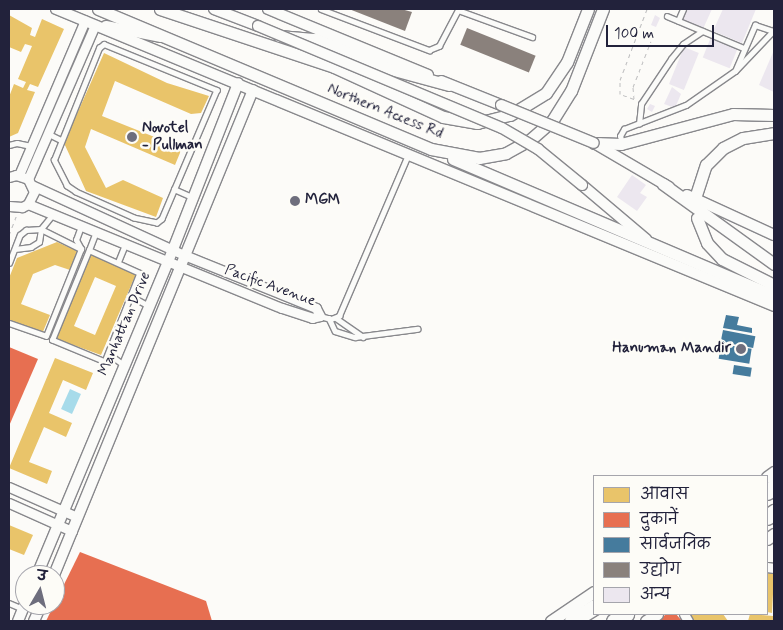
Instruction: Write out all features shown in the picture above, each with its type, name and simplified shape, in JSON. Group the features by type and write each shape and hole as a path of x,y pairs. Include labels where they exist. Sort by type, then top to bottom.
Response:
{"highway":[{"path":"572,621 593,608"}],"main road":[{"name":"Northern Access Rd","path":"98,9 431,149 466,156 492,156 506,153 541,131 560,110 571,91 603,9"},
{"name":"Northern Access Rd","path":"160,9 270,44 334,67 443,117 485,122 526,108 546,93 567,62 588,9"},
{"path":"253,39 282,36 316,39 390,69 449,85"},
{"path":"594,143 623,144 718,117 744,113 774,115"},
{"path":"696,195 706,165 723,148 743,138 774,133"},
{"path":"431,149 774,296"},
{"path":"663,184 774,264"},
{"path":"697,218 707,243 722,259 774,286"},
{"path":"550,621 593,593"}],"street":[{"path":"56,9 774,306"},
{"path":"214,9 502,128 538,149 654,246"},
{"path":"268,9 594,143 663,184 774,236"},
{"path":"9,206 18,208 28,204 34,192 26,180 31,146 85,20"},
{"path":"95,25 168,38"},
{"path":"26,180 49,134 95,25"},
{"name":"Manhattan Drive","path":"41,565 173,250 192,197 238,84"},
{"name":"Manhattan Drive","path":"58,565 253,90"},
{"path":"9,177 26,180"},
{"name":"Pacific Avenue","path":"26,180 86,211 184,255 316,308 325,317"},
{"name":"Pacific Avenue","path":"28,204 282,308 312,318 325,317"},
{"path":"9,487 78,517"},
{"path":"9,503 72,531"}],"lane":[{"path":"321,9 429,50 439,46 458,10 532,37"},
{"path":"678,21 684,9"},
{"path":"667,16 744,48"},
{"path":"623,144 622,130 683,107 735,71 774,31 754,25 735,71"},
{"path":"639,124 641,106 677,50 702,30"},
{"path":"127,53 132,40"},
{"path":"107,44 127,53 217,92 160,221 154,223 134,218 92,201 67,186 55,164 54,154 98,48 107,44"},
{"path":"186,78 191,65"},
{"path":"49,134 61,140"},
{"path":"9,145 18,143 31,146"},
{"path":"336,318 408,154"},
{"path":"174,189 192,197"},
{"path":"86,211 92,201"},
{"path":"14,249 31,247 39,242 41,229 53,214"},
{"path":"129,230 134,218"},
{"path":"9,323 45,337 80,250 76,240 81,226"},
{"path":"9,263 23,231 41,229 80,250"},
{"path":"89,250 140,272 109,354 103,362 52,340 96,232"},
{"path":"118,262 125,245"},
{"path":"131,296 149,306"},
{"path":"325,317 336,318 364,338"},
{"path":"325,317 335,331 364,338 417,329"},
{"path":"109,354 124,365"}],"path":[{"path":"641,106 634,99 620,94 620,80 647,9"},
{"path":"634,99 633,86 651,41"},
{"path":"9,235 18,208"}],"water":[{"path":"70,389 81,394 72,414 61,409"}],"building: आवास":[{"path":"9,15 32,28 30,35 35,37 42,19 64,29 38,87 30,84 27,90 35,92 18,133 9,137 9,97 14,84 23,88 26,82 18,79 32,46 25,44 21,52 9,47"},
{"name":"Novotel - Pullman","path":"104,53 167,83 209,96 201,113 191,114 115,81 102,116 182,148 175,165 91,129 85,147 106,188 123,180 163,198 156,217 86,191 64,143"},
{"path":"57,242 77,251 70,270 55,265 33,274 21,304 50,315 42,334 9,321 9,278 17,258"},
{"path":"90,254 136,274 101,355 54,338","holes":["95,277 116,286 95,335 74,326"]},
{"path":"55,358 93,373 86,390 63,380 49,413 72,423 66,437 44,427 29,462 52,471 47,484 9,468"},
{"path":"9,525 33,535 24,555 9,549"},
{"path":"768,573 774,574 772,613 768,612"},
{"path":"687,615 724,615 728,621 691,621"},
{"path":"750,615 773,616 773,621 748,621"}],"building: दुकानें":[{"path":"9,347 38,359 9,426"},
{"path":"80,552 206,601 212,621 46,621 49,615 65,615 65,582"},
{"path":"665,615 677,615 682,621 655,621"}],"building: सार्वजनिक":[{"path":"726,315 739,317 737,325 752,328 752,333 723,328"},
{"path":"723,330 755,336 753,348 721,342"},
{"path":"721,344 752,349 749,364 719,359"},
{"path":"734,365 752,368 750,377 733,374"}],"building: उद्योग":[{"path":"349,9 401,9 412,12 405,31"},
{"path":"467,28 536,56 529,72 460,45"}],"building: अन्य":[{"path":"687,9 712,9 703,29 682,20"},
{"path":"723,9 756,9 742,43 713,31"},
{"path":"655,15 660,18 656,27 651,25"},
{"path":"711,37 738,48 730,68 703,57"},
{"path":"684,47 699,53 684,90 669,84"},
{"path":"774,50 774,92 759,85"},
{"path":"672,87 681,94 675,108 664,104"},
{"path":"650,104 655,106 652,112 647,109"},
{"path":"632,175 646,185 640,193 647,197 637,211 617,197"}],"place":[{"name":"Novotel - Pullman","path":"132,137"},
{"name":"MGM","path":"295,201"},
{"name":"Hanuman Mandir","path":"741,349"}]}
